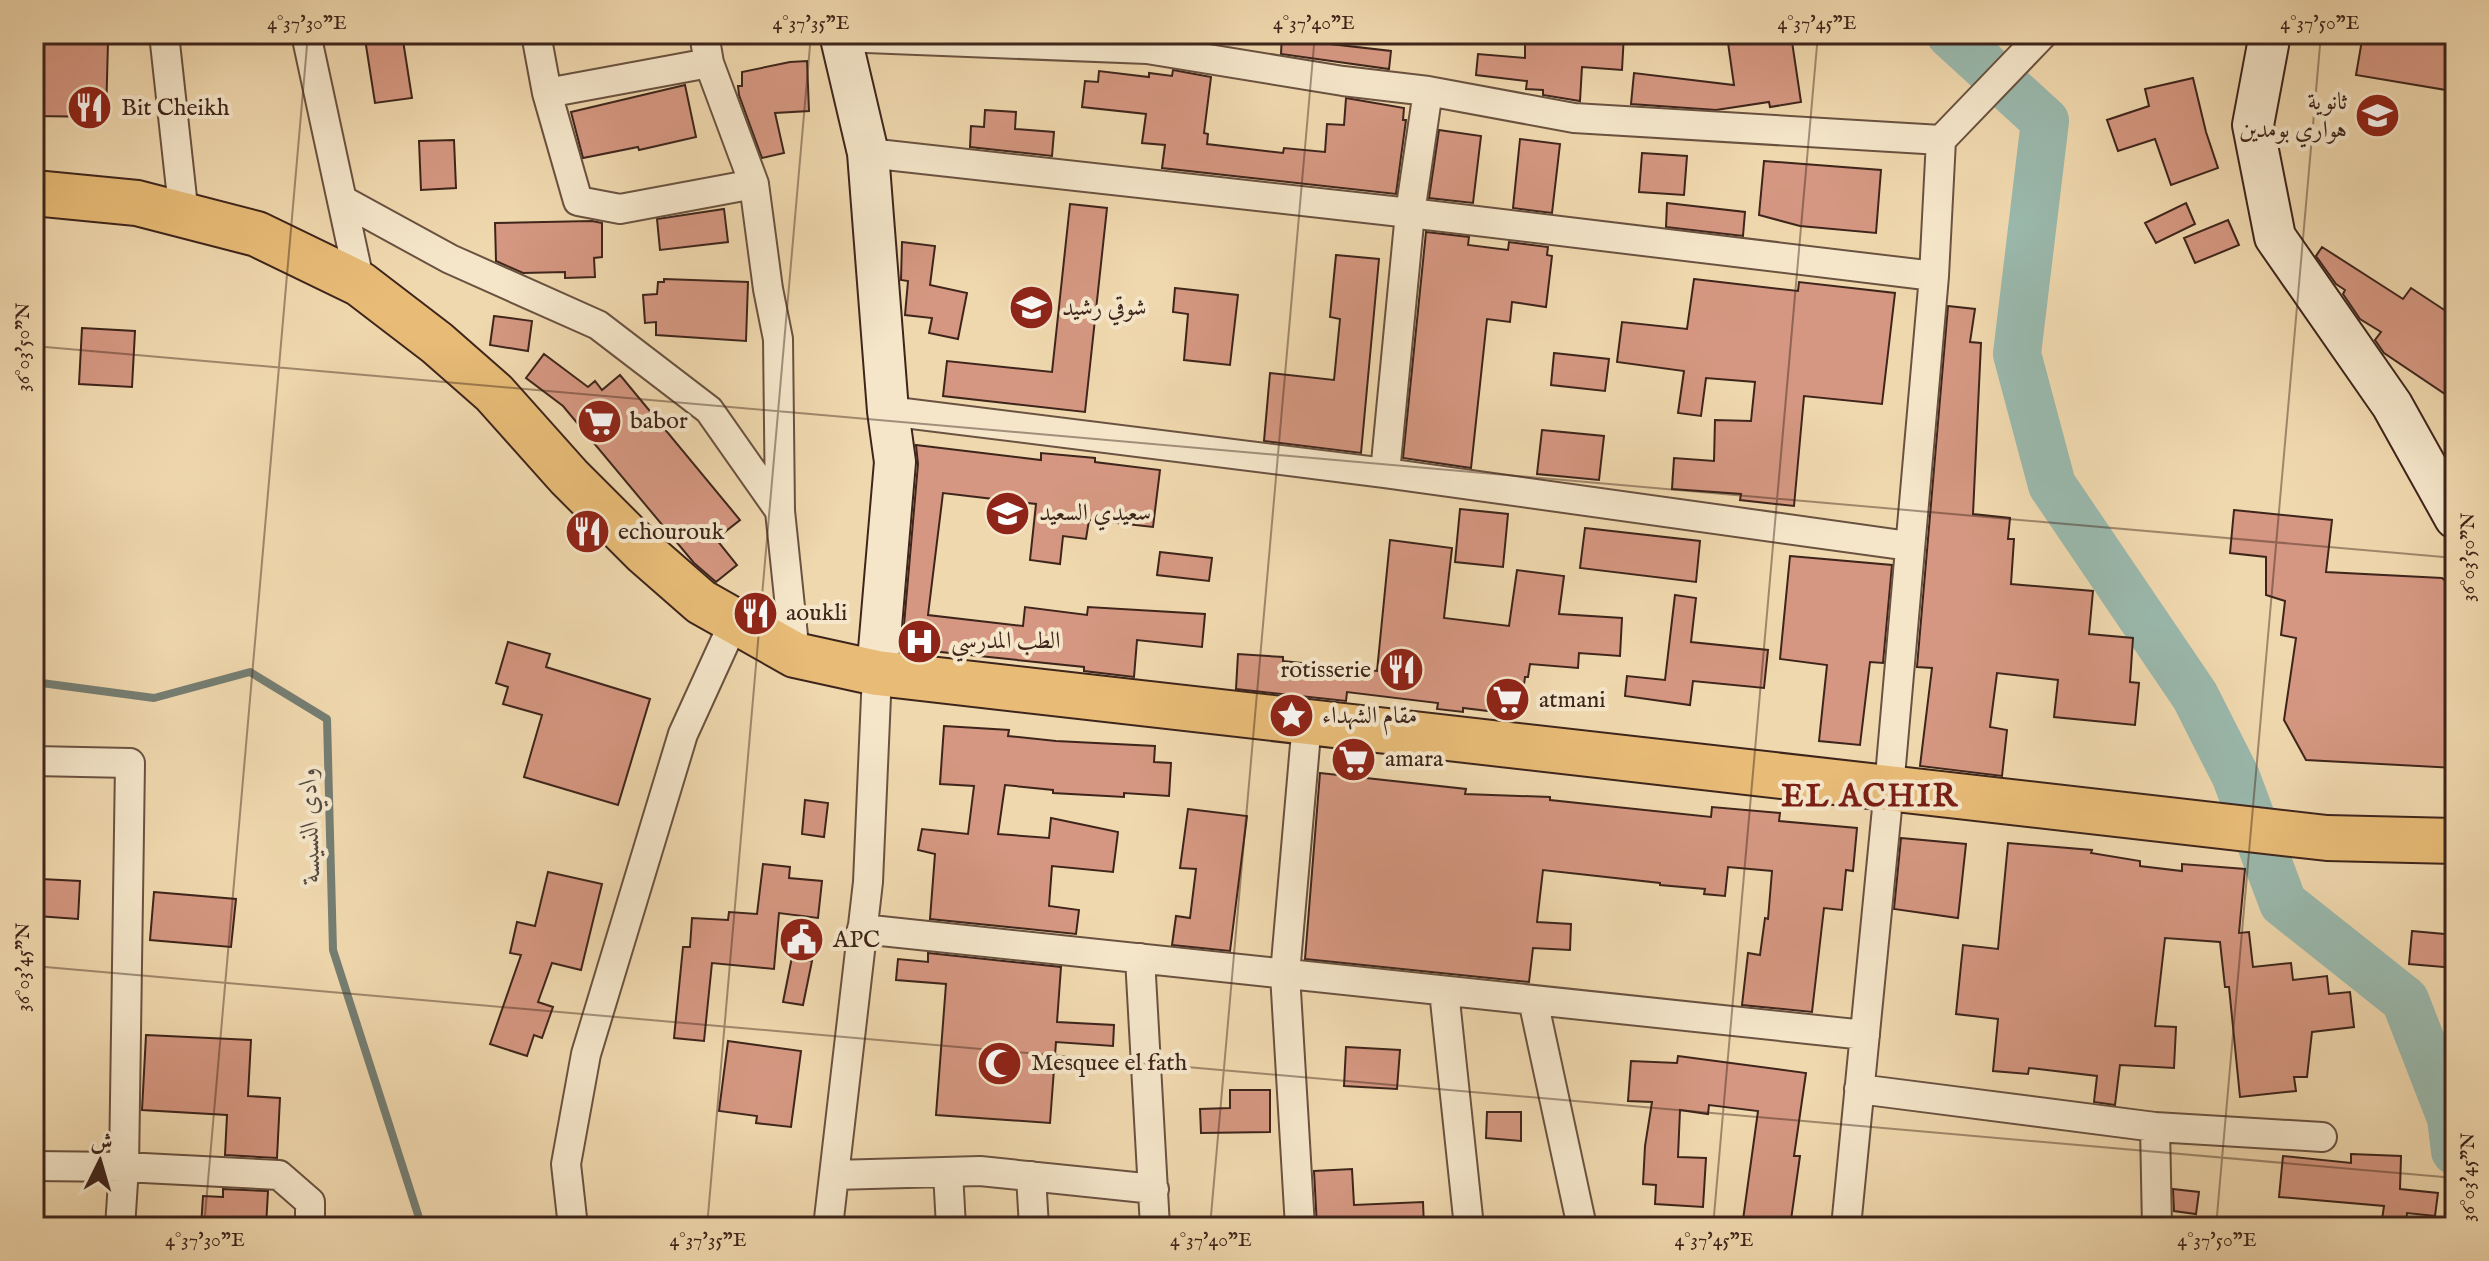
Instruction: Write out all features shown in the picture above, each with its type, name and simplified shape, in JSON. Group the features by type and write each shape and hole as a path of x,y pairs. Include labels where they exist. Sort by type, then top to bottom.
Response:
{"main road":[{"path":"34,193 137,203 257,234 360,284 437,343 494,393 569,477 645,553 701,602 795,655 877,673 2327,838 2455,841"}],"street":[{"path":"164,34 184,216"},
{"path":"306,34 360,284"},
{"path":"536,34 547,93 578,201 620,209 754,184"},
{"path":"704,34 709,63 754,184 778,339 780,511 795,655"},
{"path":"1846,1227 1934,276 1941,140 2043,34"},
{"path":"2270,34 2253,125 2275,237 2392,405 2455,518"},
{"path":"828,1227 868,882 877,673 895,462 888,411 868,153 840,35 1147,49 1343,81 1428,91 1574,118 1941,140"},
{"path":"547,93 709,63"},
{"path":"1385,473 1410,213 1428,91"},
{"path":"868,153 1410,213 1934,276"},
{"path":"344,201 450,259 598,325 709,410 780,511"},
{"path":"888,411 1385,473 1909,546"},
{"path":"573,1227 566,1164 586,1054 683,734 735,620"},
{"path":"1300,1227 1285,974 1307,722"},
{"path":"34,761 130,763 124,1167 120,1227"},
{"path":"862,929 1865,1035"},
{"path":"1140,958 1155,1227"},
{"path":"1444,991 1469,1227"},
{"path":"1533,1000 1582,1227"},
{"path":"1859,1089 2155,1127 2322,1137"},
{"path":"2155,1127 2157,1227"},
{"path":"34,1166 279,1175 310,1202 310,1227"},
{"path":"834,1175 948,1172 1031,1176 1154,1189"},
{"path":"948,1172 951,1227"},
{"path":"1031,1176 1034,1227"}],"building":[{"path":"34,34 103,34 103,42 108,42 106,117 34,116"},
{"path":"378,34 402,34 412,98 375,103 365,39 378,37"},
{"path":"1215,34 1215,43 1174,36"},
{"path":"1282,34 1322,34 1322,43 1391,51 1389,69 1281,54"},
{"path":"1525,34 1624,34 1622,70 1582,67 1580,101 1543,95 1543,90 1526,89 1527,81 1476,75 1478,54 1525,58"},
{"path":"1737,34 1759,34 1759,40 1791,35 1801,102 1770,107 1769,102 1716,110 1631,104 1634,73 1734,85 1728,43 1739,42"},
{"path":"2363,34 2455,34 2452,91 2356,75"},
{"path":"807,61 809,111 775,113 784,153 762,158 739,95 742,72"},
{"path":"1173,70 1211,77 1204,133 1208,134 1207,144 1283,153 1284,148 1325,152 1327,124 1344,125 1346,98 1404,108 1403,120 1406,120 1396,194 1162,168 1165,145 1142,143 1146,114 1082,107 1085,81 1098,82 1099,71 1149,77 1149,73 1172,76"},
{"path":"2193,78 2218,168 2171,185 2155,139 2118,151 2107,120 2149,106 2145,89"},
{"path":"685,85 696,137 583,158 571,112"},
{"path":"985,110 1016,112 1015,129 1054,132 1052,156 970,147 971,126 984,127"},
{"path":"1439,130 1481,136 1473,203 1429,198"},
{"path":"1520,139 1560,144 1552,213 1513,208"},
{"path":"454,140 456,188 421,190 419,141"},
{"path":"1642,153 1687,156 1684,195 1639,192"},
{"path":"1764,161 1881,170 1876,233 1800,226 1759,215"},
{"path":"1667,203 1745,212 1743,236 1666,227"},
{"path":"2186,203 2195,224 2156,243 2145,223"},
{"path":"1070,204 1107,208 1085,412 943,396 947,361 1052,372"},
{"path":"724,209 728,242 660,250 657,219"},
{"path":"2228,220 2239,245 2195,263 2184,238"},
{"path":"495,223 602,223 602,257 594,258 595,277 565,278 565,272 523,273 496,261"},
{"path":"1426,232 1469,237 1468,245 1508,250 1509,242 1548,247 1547,255 1552,256 1546,307 1512,302 1510,322 1487,319 1471,468 1403,458"},
{"path":"902,242 935,246 930,285 967,293 958,339 929,333 932,318 905,315 908,281 901,280"},
{"path":"2322,247 2403,299 2411,288 2455,317 2455,378 2445,394 2384,353 2375,340 2381,332 2360,319 2343,294 2345,290 2336,284 2316,256"},
{"path":"1336,255 1379,259 1361,453 1264,441 1270,373 1334,380 1340,319 1330,317"},
{"path":"664,279 748,282 746,341 656,335 656,322 645,323 643,295 657,294 658,282 664,282"},
{"path":"1694,279 1798,291 1799,282 1895,293 1882,404 1804,396 1794,506 1740,500 1741,494 1672,489 1674,458 1714,461 1715,420 1751,421 1755,382 1706,378 1701,416 1678,413 1684,371 1617,362 1622,322 1687,329"},
{"path":"1175,288 1238,295 1230,365 1184,360 1188,314 1173,312"},
{"path":"1948,306 1975,309 1970,342 1981,343 1973,514 2010,518 2008,539 2014,539 2011,584 2093,591 2089,634 2133,638 2130,682 2139,683 2135,725 2054,717 2058,680 1997,673 1990,727 2007,730 2002,776 1920,766 1932,668 1917,667"},
{"path":"494,316 532,321 528,351 490,345"},
{"path":"82,328 135,331 132,387 79,384"},
{"path":"1554,353 1609,359 1605,391 1551,385"},
{"path":"544,354 588,387 595,381 602,390 620,375 740,520 716,539 737,565 716,582 694,563 563,406 526,378"},
{"path":"1542,430 1604,436 1599,480 1537,474"},
{"path":"916,445 1041,460 1041,453 1095,458 1095,462 1160,470 1153,527 1089,520 1086,539 1063,536 1060,564 1030,560 1036,504 943,493 928,615 1023,626 1025,607 1087,615 1088,607 1205,614 1202,647 1137,640 1134,677 1084,671 1084,667 902,648 918,464"},
{"path":"1460,509 1508,514 1503,567 1455,562"},
{"path":"2234,510 2332,520 2326,572 2442,578 2455,589 2455,768 2306,760 2284,720 2296,638 2281,635 2285,601 2266,595 2266,557 2230,553"},
{"path":"1585,528 1700,541 1696,582 1580,568"},
{"path":"1390,540 1452,548 1444,618 1509,626 1517,570 1564,576 1559,614 1622,618 1620,656 1579,653 1578,668 1530,664 1528,677 1525,677 1520,715 1463,708 1463,712 1437,709 1438,703 1347,692 1346,701 1236,689 1238,654 1283,657 1283,661 1377,671"},
{"path":"1160,552 1212,558 1209,581 1157,575"},
{"path":"1790,556 1892,565 1883,663 1870,662 1860,745 1819,741 1827,665 1780,659"},
{"path":"1675,595 1696,598 1691,642 1768,650 1764,688 1693,681 1690,705 1625,696 1627,676 1665,680"},
{"path":"508,642 550,654 546,667 650,699 618,805 524,777 542,715 503,704 508,687 496,683"},
{"path":"944,726 1009,730 1008,736 1056,741 1155,746 1154,762 1171,763 1169,796 1053,793 1053,790 1005,785 998,834 1049,838 1051,818 1118,832 1113,872 1052,866 1049,906 1079,910 1076,934 930,919 935,854 918,850 922,829 968,834 974,786 940,784"},
{"path":"1320,773 1466,789 1465,794 1550,797 1550,800 1711,817 1712,807 1780,813 1779,821 1857,828 1853,871 1846,870 1842,910 1824,908 1812,1012 1742,1005 1748,953 1760,955 1765,918 1768,919 1772,871 1728,867 1725,896 1704,894 1705,889 1543,870 1537,922 1571,924 1570,950 1533,948 1529,982 1305,959"},
{"path":"805,800 828,803 824,837 802,834"},
{"path":"1188,809 1247,816 1230,951 1172,945 1176,916 1190,918 1196,869 1180,868"},
{"path":"1901,838 1966,844 1958,918 1894,909"},
{"path":"2008,843 2092,850 2091,853 2140,861 2140,866 2182,871 2182,864 2245,869 2239,933 2249,932 2253,967 2291,963 2293,980 2327,976 2329,994 2350,992 2354,1027 2312,1032 2307,1077 2294,1077 2296,1091 2240,1097 2229,987 2225,987 2220,942 2165,938 2155,1026 2176,1027 2174,1068 2120,1065 2115,1105 2094,1102 2097,1076 2029,1068 2028,1074 1993,1071 1998,1019 1956,1014 1963,945 1998,949"},
{"path":"763,864 790,867 789,878 822,881 818,918 779,913 774,969 712,963 704,1041 674,1038 683,947 690,947 692,918 728,920 729,912 757,914"},
{"path":"548,872 602,884 581,970 552,963 538,1002 553,1007 542,1038 534,1035 527,1056 490,1044 521,955 510,953 517,922 535,926"},
{"path":"41,879 80,881 78,919 37,916"},
{"path":"154,892 236,899 231,947 150,940"},
{"path":"2412,931 2455,935 2455,968 2409,964"},
{"path":"928,953 1061,967 1057,1022 1114,1025 1113,1046 1056,1042 1050,1123 936,1115 946,984 896,980 898,959 928,962"},
{"path":"792,957 812,961 803,1005 783,1002"},
{"path":"146,1035 251,1040 248,1096 280,1098 277,1158 225,1155 227,1115 142,1110"},
{"path":"728,1041 801,1051 791,1127 756,1123 757,1116 719,1111"},
{"path":"1346,1047 1400,1050 1397,1089 1344,1086"},
{"path":"1678,1056 1806,1073 1794,1156 1800,1156 1790,1227 1742,1227 1758,1111 1709,1105 1708,1114 1680,1110 1678,1157 1706,1158 1703,1207 1655,1204 1656,1185 1643,1184 1652,1102 1628,1101 1631,1061 1677,1063"},
{"path":"1230,1090 1270,1090 1270,1132 1201,1133 1200,1109 1230,1108"},
{"path":"1487,1112 1521,1112 1521,1141 1486,1138"},
{"path":"2351,1154 2401,1156 2400,1189 2438,1193 2435,1216 2407,1213 2406,1227 2381,1227 2384,1206 2279,1197 2283,1156 2351,1163"},
{"path":"1352,1169 1354,1205 1423,1202 1424,1227 1317,1227 1314,1171"},
{"path":"223,1189 268,1191 266,1227 201,1227 203,1196 223,1197"},
{"path":"2173,1189 2199,1192 2196,1214 2174,1211"}],"waterway":[{"path":"1950,34 2045,121 2017,354 2052,485 2195,696 2236,777 2283,903 2405,1000 2451,1118 2455,1151"},
{"name":"وادي النسيسة","path":"34,682 154,698 250,672 327,719 333,950 422,1227"}],"place":[{"name":"Bit Cheikh","path":"90,108"},
{"name":"ثانوية هواري بومدين","path":"2378,116"},
{"name":"شوقي رشيد","path":"1031,308"},
{"name":"babor","path":"599,421"},
{"name":"سعيدي السعيد","path":"1008,513"},
{"name":"echourouk","path":"587,532"},
{"name":"aoukli","path":"755,613"},
{"name":"الطب المدرسي","path":"920,641"},
{"name":"rotisserie","path":"1402,670"},
{"name":"atmani","path":"1508,700"},
{"name":"مقام الشهداء","path":"1291,716"},
{"name":"amara","path":"1354,759"},
{"name":"APC","path":"802,940"},
{"name":"Mesquee el fath","path":"1000,1063"}],"district":[{"name":"EL ACHIR","path":"1870,797"}]}
